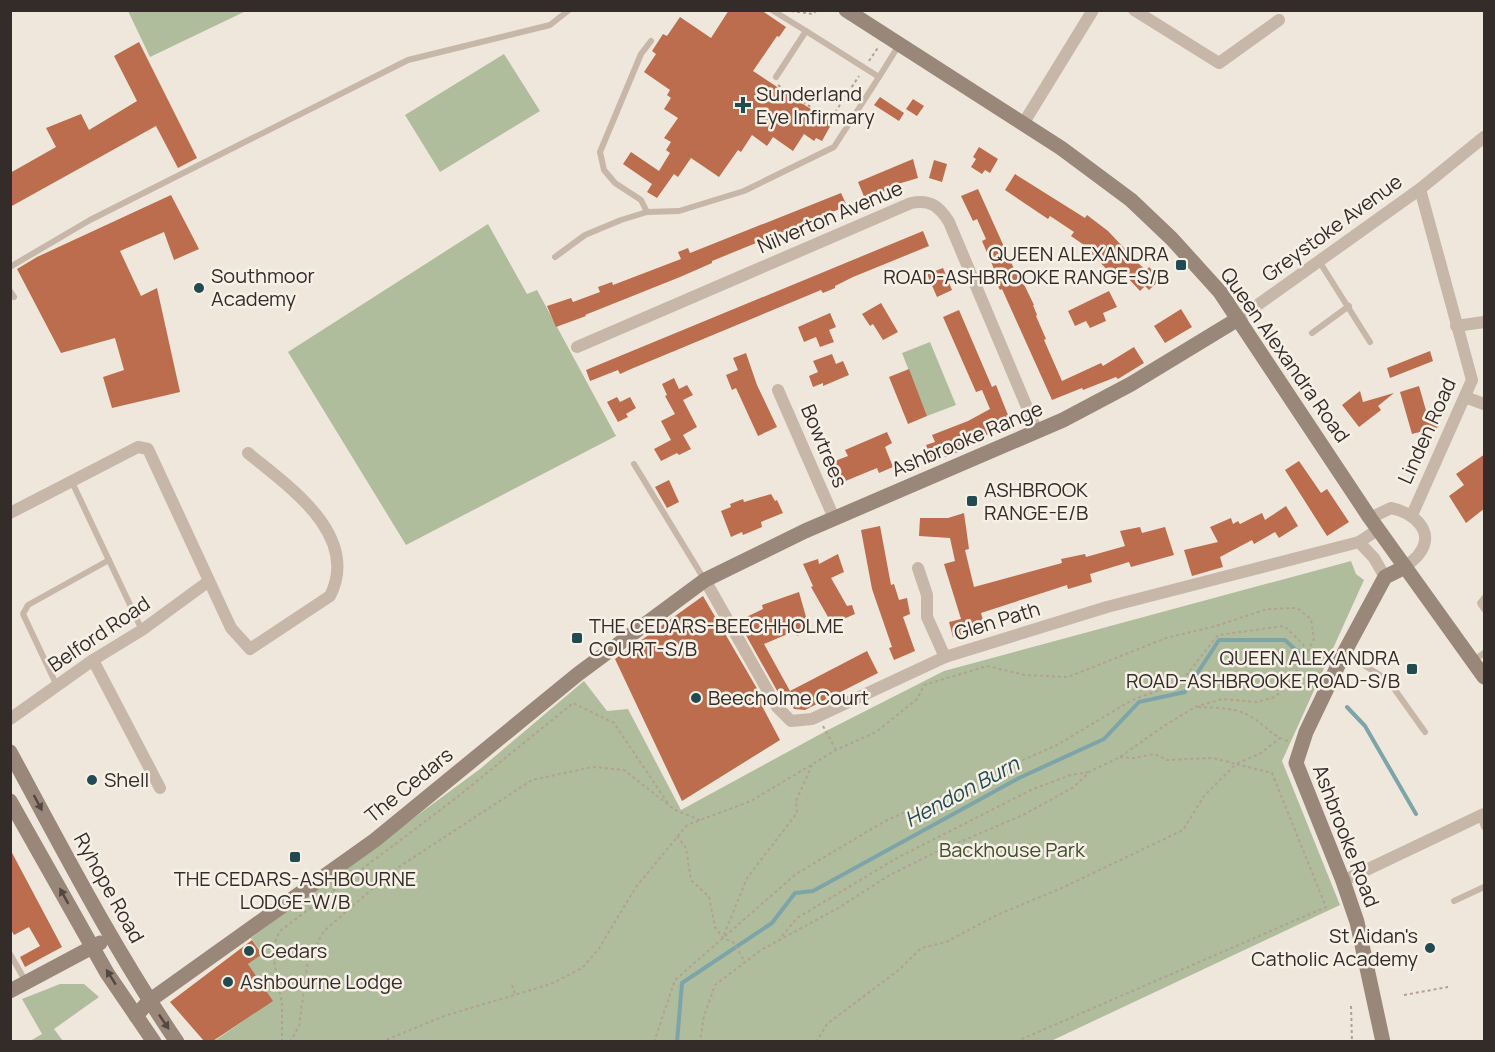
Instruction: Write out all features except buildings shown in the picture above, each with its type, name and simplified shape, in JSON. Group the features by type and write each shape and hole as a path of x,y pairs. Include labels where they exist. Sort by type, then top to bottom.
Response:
{"street":[{"name":"Queen Alexandra Road","path":"846,10 1061,148 1131,200 1172,239 1220,292 1405,567 1478,657 1485,677"},
{"path":"1023,124 1093,10"},
{"path":"1134,10 1219,63 1279,20"},
{"name":"Greystoke Avenue","path":"1238,319 1420,189 1485,137"},
{"name":"Linden Road","path":"1412,514 1472,380 1420,189"},
{"name":"Nilverton Avenue","path":"577,347 911,203 931,202 943,211 949,222 1037,431"},
{"name":"Ashbrooke Range","path":"705,580 834,518 1063,420 1131,384 1238,319"},
{"path":"1456,326 1485,322"},
{"name":"Bowtrees","path":"778,390 834,518"},
{"path":"1465,397 1485,404"},
{"path":"10,513 138,447 148,449 231,628 250,649 330,596 337,583 338,569 336,548 328,532 308,504 248,453"},
{"name":"Glen Path","path":"705,580 777,707 791,721 812,719 945,657 1107,607 1359,542 1391,508 1412,514"},
{"path":"1359,542 1374,558 1385,577 1405,567 1419,555 1424,544 1422,526 1412,514"},
{"path":"918,568 927,595 927,617 945,657"},
{"name":"Ashbrooke Road","path":"1383,1041 1357,922 1296,762 1301,745 1344,653 1385,577"},
{"name":"The Cedars","path":"136,1016 149,1001 375,840 578,674 705,580"},
{"name":"Belford Road","path":"10,719 93,660 142,630 209,581"},
{"path":"93,660 160,788"},
{"name":"Ryhope Road","path":"10,752 110,937 149,1001 177,1041"},
{"path":"10,801 93,947 154,1041"},
{"path":"1343,881 1483,819"},
{"path":"10,991 110,937"}],"lane":[{"path":"10,267 90,220 408,60 550,24 569,10"},
{"path":"772,10 879,77"},
{"path":"776,77 806,31"},
{"path":"647,212 641,200 615,183 604,170 600,152 641,54 651,41"},
{"path":"555,257 585,236 621,220 647,212 679,211 744,191 834,147 899,45"},
{"path":"1319,261 1370,342"},
{"path":"1312,333 1349,306"},
{"path":"634,464 705,580"},
{"path":"71,480 142,630"},
{"path":"57,686 23,614 28,605 109,560"},
{"path":"1485,598 1480,603 1485,609"},
{"path":"1344,653 1389,680 1425,732"},
{"path":"1454,901 1485,887"},
{"path":"10,954 27,983"}],"path":[{"path":"781,16 787,11 813,14 817,10"},
{"path":"776,86 777,84 830,120 886,36"},
{"path":"381,1041 444,1017 551,984 582,968 598,950 636,887 687,825 751,801 836,750 876,732 917,699 924,685 987,666 1025,675 1068,678 1167,638 1216,626 1267,609 1297,608 1311,619 1314,639 1287,685 1275,697 1257,702 1222,699 1196,706 1120,757 1089,772 1071,775 1033,789 897,858 797,918 779,939"},
{"path":"654,1041 675,980 796,874 885,821 1057,745 1132,700 1180,684 1218,635 1284,626 1303,644 1306,655"},
{"path":"282,1041 282,1004 273,948 280,931 456,798 573,703 614,723 669,805"},
{"path":"1196,706 1237,710 1253,718 1270,733 1301,745"},
{"path":"818,716 836,750"},
{"path":"816,1041 827,1024 900,969 921,948 946,942 997,915 1183,830 1204,796 1236,764 1261,753 1280,738"},
{"path":"1015,1041 1326,907 1272,773 1213,758 1167,760 1154,754 1134,758 1120,757"},
{"path":"723,938 747,878 796,813 796,801 813,763"},
{"path":"290,1041 298,1026 308,960 324,931 394,870 532,780 593,767 624,770 675,810 700,820"},
{"path":"700,1041 704,1016 715,985 734,972 744,961 779,939 840,907 888,876 938,851 1023,815 1074,787 1089,772"},
{"path":"677,836 686,848 691,880 709,897 715,927 723,938 733,942 744,961"},
{"path":"512,984 515,994"},
{"path":"1404,996 1448,987"},
{"path":"1351,1006 1352,1041"}],"green space":[{"path":"128,11 246,11 150,57"},
{"path":"504,54 540,111 440,172 405,115"},
{"path":"488,224 527,294 537,290 616,436 406,545 288,352"},
{"path":"930,342 956,405 927,416 902,353"},
{"name":"Backhouse Park","path":"1351,561 1356,574 1364,580 1282,761 1340,905 1051,1041 213,1042 272,1001 248,964 262,953 251,938 480,769 584,681 607,711 628,709 681,810 826,731 944,671"},
{"path":"60,984 84,984 99,997 54,1029 63,1041 30,1041 42,1034 22,999"}],"waterway":[{"name":"Hendon Burn","path":"677,1042 682,983 772,923 795,893 813,891 1019,778 1104,739 1139,702 1185,692 1219,640 1285,640 1302,656"},
{"path":"1347,707 1365,726 1416,814"}],"place":[{"name":"Sunderland Eye Infirmary","path":"743,105"},
{"name":"QUEEN ALEXANDRA ROAD-ASHBROOKE RANGE-S/B","path":"1181,265"},
{"name":"Southmoor Academy","path":"199,288"},
{"name":"ASHBROOK RANGE-E/B","path":"972,501"},
{"name":"THE CEDARS-BEECHHOLME COURT-S/B","path":"577,638"},
{"name":"QUEEN ALEXANDRA ROAD-ASHBROOKE ROAD-S/B","path":"1412,669"},
{"name":"Beecholme Court","path":"696,698"},
{"name":"Shell","path":"92,780"},
{"name":"THE CEDARS-ASHBOURNE LODGE-W/B","path":"295,857"},
{"name":"St Aidan's Catholic Academy","path":"1430,948"},
{"name":"Cedars","path":"249,951"},
{"name":"Ashbourne Lodge","path":"228,982"}]}
